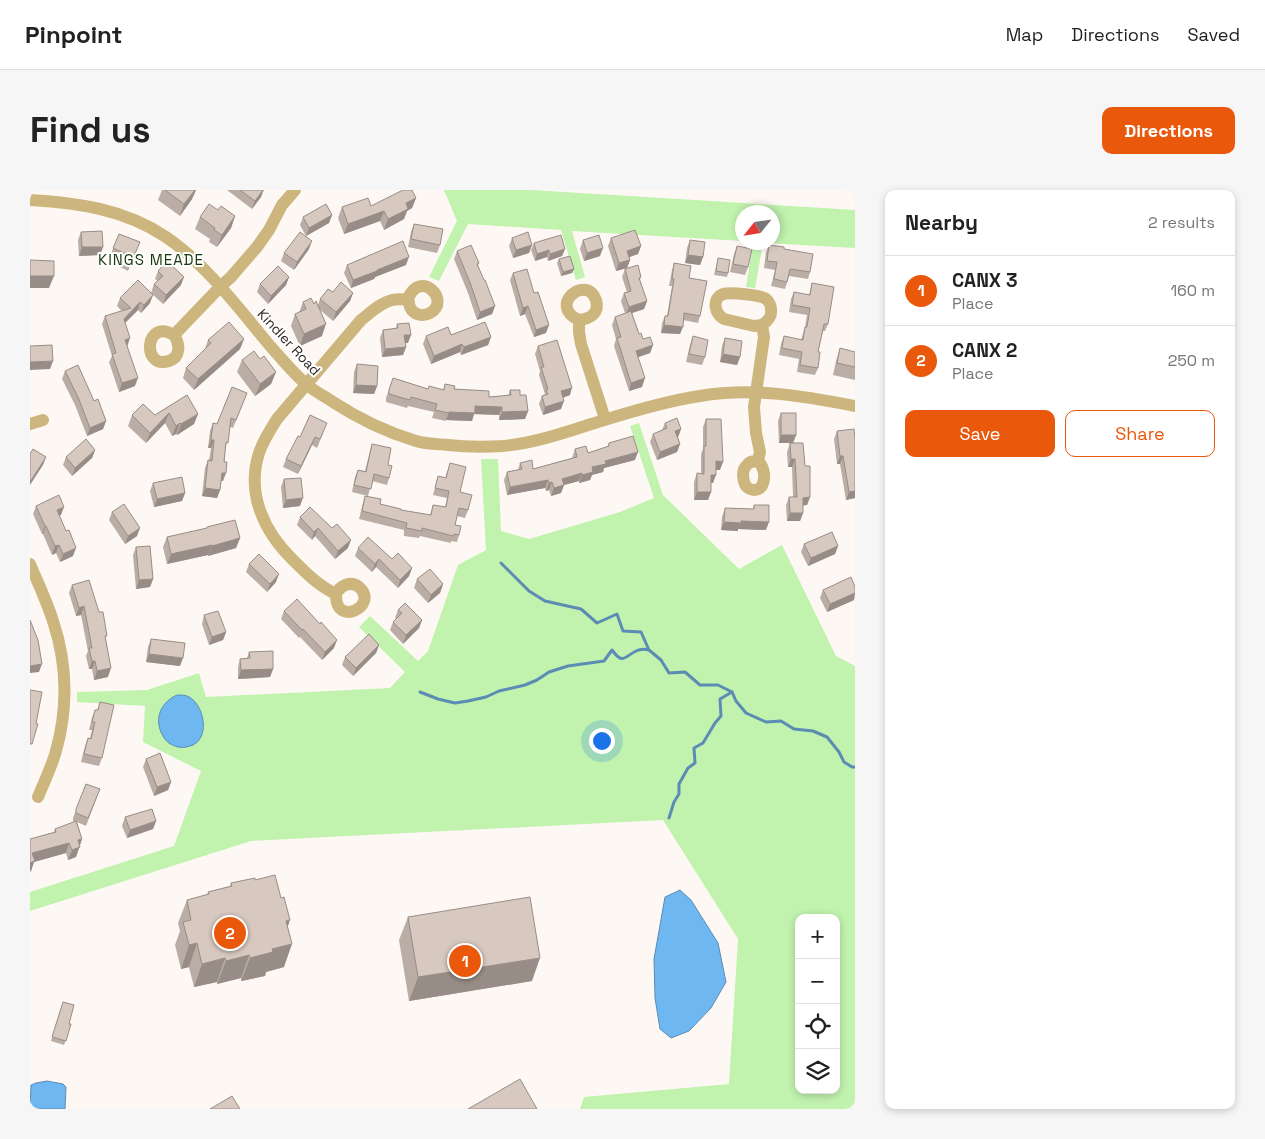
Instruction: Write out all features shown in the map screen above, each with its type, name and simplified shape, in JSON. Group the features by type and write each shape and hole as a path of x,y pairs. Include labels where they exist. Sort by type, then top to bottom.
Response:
{"street":[{"path":"174,336 231,277 256,247 269,230 282,205 295,190"},
{"name":"Kindler Road","path":"30,200 92,206 117,213 164,236 184,250 202,268 307,385 354,416 382,430 419,442 466,446 504,446 553,436 605,419 676,400 703,395 756,392 786,394 855,406"},
{"path":"336,594 323,588 308,576 284,552 265,524 258,506 255,485 255,470 259,453 266,436 277,419 361,320 384,304 393,300 408,299"},
{"path":"579,320 581,344 605,419"},
{"path":"758,461 760,452 754,417 764,337 762,325"},
{"path":"30,424 43,420"},
{"path":"30,564 53,621 62,658 65,688 64,710 56,752 38,798"}],"green space":[{"path":"444,190 532,190 774,205 735,205 735,241 572,231 585,277 576,280 561,230 468,224 439,281 429,277 457,221"},
{"path":"780,205 855,210 855,248 780,244"},
{"path":"752,250 762,250 755,288 746,287"},
{"path":"639,423 663,495 739,569 782,545 836,656 855,666 855,1109 580,1109 584,1097 729,1084 738,939 663,820 251,841 30,911 30,892 174,846 201,771 143,742 145,706 77,702 77,692 147,690 199,673 206,697 390,688 405,672 359,627 370,616 418,661 428,651 458,565 486,550 481,459 498,459 501,531 529,539 620,512 654,498 630,426"}],"water":[{"path":"177,695 189,697 194,701 203,720 202,735 199,741 186,747 178,747 167,742 160,730 160,712 171,698"},
{"path":"680,890 691,900 718,943 726,982 711,1008 689,1031 671,1038 660,1029 655,998 654,959 665,897"},
{"path":"47,1081 63,1084 66,1087 65,1109 30,1109 31,1085"}],"building":[{"path":"165,190 195,190 184,204"},
{"path":"240,190 263,190 255,201"},
{"path":"403,190 412,190 416,198 406,203 408,209 388,219 384,211 348,224 342,207 368,198 371,206"},
{"path":"209,204 218,210 221,206 235,216 222,235 200,217"},
{"path":"326,204 332,215 309,228 303,217"},
{"path":"414,224 443,229 440,245 411,239"},
{"path":"635,230 641,246 627,251 630,260 619,263 611,238"},
{"path":"102,231 103,247 82,247 81,232"},
{"path":"300,232 312,241 297,262 284,253"},
{"path":"528,232 532,245 516,250 512,238"},
{"path":"119,234 140,242 131,263 123,259 126,254 113,248"},
{"path":"561,235 565,249 550,254 549,250 537,254 534,243"},
{"path":"599,235 603,248 587,253 583,240"},
{"path":"690,240 705,242 703,257 688,255"},
{"path":"403,241 409,257 353,280 347,265"},
{"path":"471,245 495,306 480,312 457,251"},
{"path":"780,246 784,247 784,249 813,254 810,272 790,269 787,282 774,279 777,262 767,261 768,250 780,250"},
{"path":"736,250 752,250 748,267 733,264"},
{"path":"570,256 574,269 563,272 559,259"},
{"path":"718,258 730,260 728,273 716,271"},
{"path":"30,260 54,261 54,276 30,276"},
{"path":"167,261 184,277 166,295 154,284 163,276 158,271"},
{"path":"674,263 691,266 689,278 707,281 700,316 684,313 683,327 664,325 665,316 668,316 674,279 672,279"},
{"path":"638,265 641,277 639,278 647,301 629,307 624,293 631,291 625,269"},
{"path":"278,266 289,277 271,296 260,284"},
{"path":"527,269 534,293 538,292 549,325 536,330 528,306 523,308 513,273"},
{"path":"138,280 153,295 144,305 140,302 124,319 130,338 125,340 138,378 122,383 112,354 116,353 105,316 131,308 120,298"},
{"path":"341,282 353,293 336,312 320,299 328,289 333,292"},
{"path":"812,283 834,287 828,324 824,324 818,352 820,352 818,368 800,365 802,352 782,348 784,336 803,340 810,308 792,305 794,292 810,295"},
{"path":"311,298 314,304 316,301 326,324 304,334 295,314 306,309 303,302"},
{"path":"631,311 639,334 641,333 643,339 650,337 653,345 636,351 645,378 631,383 617,338 621,337 615,317"},
{"path":"229,322 244,339 198,379 186,368 211,343 208,340"},
{"path":"485,322 491,337 464,347 462,344 434,356 426,336 448,327 451,335"},
{"path":"409,323 411,335 404,335 406,347 385,349 383,330 398,328 397,324"},
{"path":"693,336 708,340 705,357 689,354"},
{"path":"725,338 742,341 740,357 723,354"},
{"path":"557,340 572,388 561,391 564,401 545,407 542,396 548,394 546,390 548,389 541,367 544,367 538,346"},
{"path":"52,345 53,361 30,362 30,346"},
{"path":"840,348 855,352 855,367 837,363"},
{"path":"254,351 260,359 264,356 276,372 260,384 242,360"},
{"path":"357,364 378,366 377,386 356,385"},
{"path":"78,365 94,401 98,399 106,421 90,428 65,371"},
{"path":"393,378 428,389 429,386 444,390 445,384 455,386 454,389 489,391 489,397 511,395 510,390 520,390 520,395 526,395 528,411 502,412 502,407 475,406 475,413 449,413 435,410 437,404 411,397 410,400 389,394"},
{"path":"232,387 247,393 236,420 231,418 224,462 227,462 226,473 222,473 220,490 205,488 208,460 212,461 214,440 211,440 213,423 217,424"},
{"path":"187,395 198,414 176,426 169,413 150,433 132,415 143,404 155,415"},
{"path":"781,413 796,413 796,435 781,435"},
{"path":"310,415 327,423 320,439 315,437 301,466 286,459 298,436 300,437"},
{"path":"677,418 681,429 675,431 680,444 660,452 653,434 667,428 665,423"},
{"path":"706,419 721,419 723,462 716,461 716,475 711,475 711,492 697,492 697,473 704,474"},
{"path":"854,429 855,491 849,492 843,456 840,456 837,431"},
{"path":"633,436 638,452 605,461 606,464 592,467 593,472 562,479 564,485 554,488 552,482 549,483 548,480 510,487 507,472 522,469 520,463 532,460 533,469 577,457 575,449 586,446 588,453 609,446 609,443"},
{"path":"86,439 95,450 75,468 66,457"},
{"path":"790,443 803,443 805,466 810,466 810,497 803,498 803,513 790,513 789,497 797,497 795,459 791,459"},
{"path":"372,444 391,448 388,465 392,466 389,478 374,474 371,489 354,485 358,470 366,472"},
{"path":"33,449 46,457 30,482 30,454"},
{"path":"450,463 466,467 460,492 472,495 468,510 459,508 455,525 461,526 459,535 454,534 453,536 422,528 422,531 406,528 407,523 362,511 365,496 381,499 380,504 431,515 433,505 446,507 449,491 435,488 438,476 446,478"},
{"path":"182,477 185,493 157,499 153,483"},
{"path":"301,478 303,498 286,500 284,479"},
{"path":"59,495 64,507 57,510 66,531 69,530 76,548 63,554 59,545 55,546 36,506"},
{"path":"124,504 140,528 128,536 112,512"},
{"path":"754,505 769,505 769,522 724,522 725,508 754,509"},
{"path":"310,507 332,528 337,524 351,540 338,551 318,528 314,532 300,517"},
{"path":"235,520 240,538 171,554 167,537"},
{"path":"832,532 838,546 811,558 804,544"},
{"path":"368,537 392,559 398,553 412,568 400,580 379,559 375,564 358,548"},
{"path":"150,546 153,579 139,580 136,547"},
{"path":"259,554 279,574 270,584 249,564"},
{"path":"430,569 443,584 431,595 417,579"},
{"path":"851,577 855,593 830,604 823,590"},
{"path":"89,580 99,612 103,612 111,668 97,671 89,648 92,648 84,606 79,608 72,585"},
{"path":"297,599 337,640 325,652 284,611"},
{"path":"405,603 422,620 406,635 393,622 402,613 398,610"},
{"path":"218,611 226,632 212,637 204,615"},
{"path":"30,620 38,640 42,664 30,666"},
{"path":"369,634 379,645 356,668 345,657"},
{"path":"151,639 185,643 183,658 149,654"},
{"path":"273,651 273,669 241,670 240,659 250,658 249,652"},
{"path":"30,690 42,692 36,724 38,724 32,744 30,744"},
{"path":"100,702 114,705 102,758 84,754 88,738 91,739 95,722 92,722 95,710 98,710"},
{"path":"160,753 171,782 157,787 146,759"},
{"path":"86,784 100,789 88,818 76,813"},
{"path":"152,809 156,821 130,830 125,817"},
{"path":"76,821 82,839 78,840 80,847 72,850 69,843 32,853 35,861 30,863 30,839 56,832 55,829"},
{"path":"275,875 281,898 284,897 290,920 286,921 292,944 272,949 273,952 250,958 249,955 226,961 225,958 202,964 197,943 189,945 183,922 191,920 187,900 232,886 231,883"},
{"path":"530,897 540,958 418,977 408,917"},
{"path":"63,1002 74,1005 66,1041 52,1037"},
{"path":"520,1079 537,1109 468,1109"},
{"path":"232,1096 240,1109 210,1109"}],"waterway":[{"path":"501,563 529,591 545,601 581,609 597,623 617,614 623,631 641,632 649,650 661,660 669,673 685,672 700,685 718,685 732,692 736,701 746,713 766,722 781,721 794,729 813,731 827,737 844,762 855,767"},
{"path":"420,692 455,703 468,701 525,685 549,672 568,666 604,661 612,650 621,658 638,650 649,650"},
{"path":"669,818 674,802 679,794 679,784 688,768 695,763 694,748 703,743 721,716 720,699 732,692"}],"place":[{"name":"CANX 2","path":"230,933"},
{"name":"CANX 3","path":"465,961"}],"district":[{"name":"KINGS MEADE","path":"151,260"}]}
